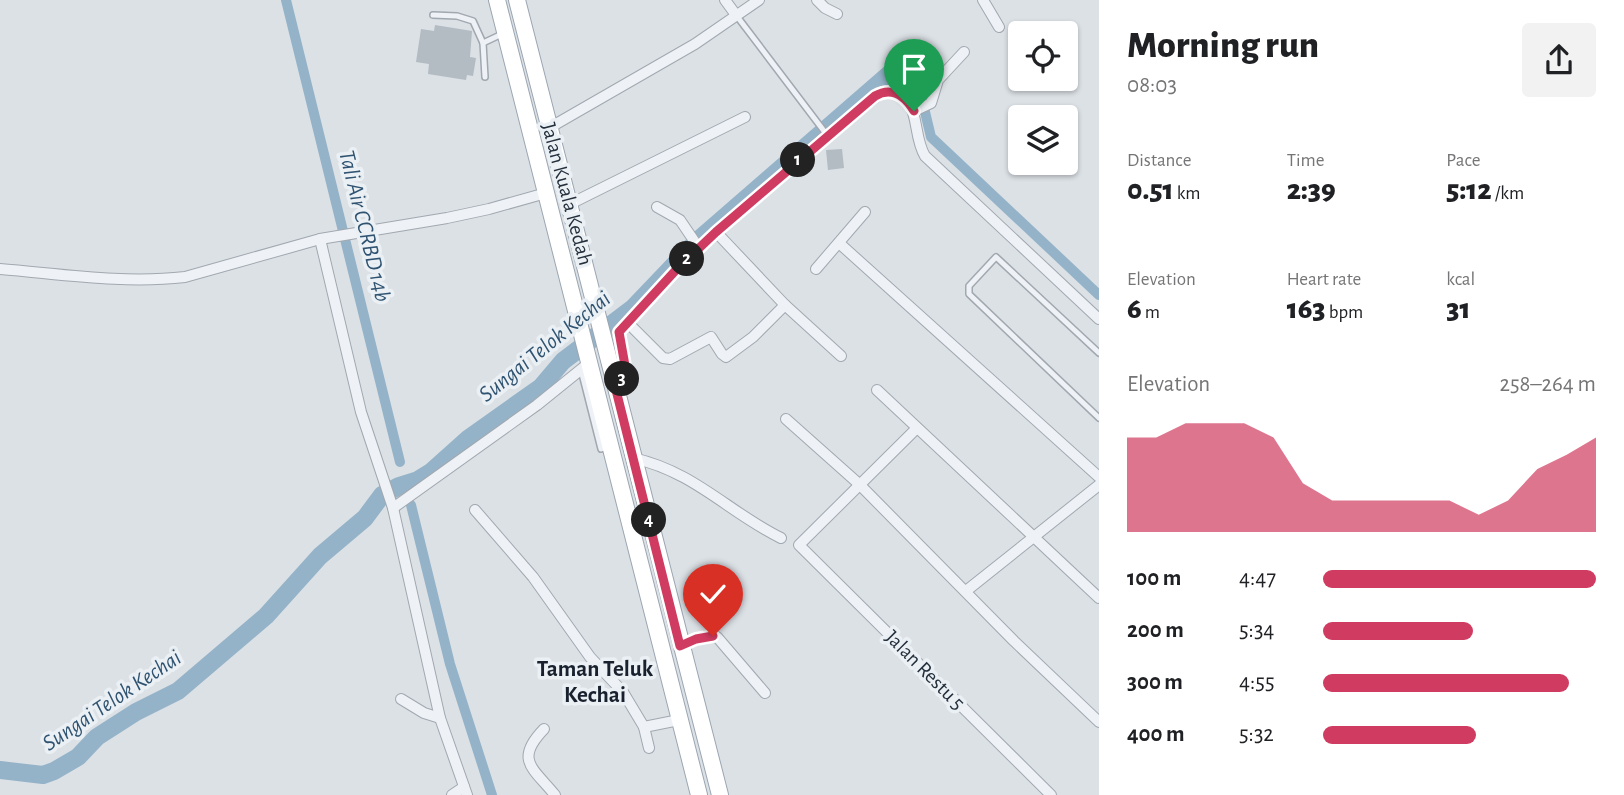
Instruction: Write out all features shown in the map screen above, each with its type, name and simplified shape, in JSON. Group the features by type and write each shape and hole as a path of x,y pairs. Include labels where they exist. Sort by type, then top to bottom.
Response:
{"main road":[{"name":"Jalan Kuala Kedah","path":"497,0 576,306 586,364 611,446 699,795"},
{"name":"Jalan Kuala Kedah","path":"517,0 720,795"},
{"path":"505,32 522,20"}],"street":[{"path":"726,0 736,15"},
{"path":"549,128 686,50 759,0"},
{"path":"817,0 837,14"},
{"path":"983,0 999,27"},
{"path":"915,110 929,104 938,80 964,52"},
{"path":"615,386 626,371 618,334 696,244 716,232 827,134 883,91 903,96 915,110 918,142 925,156 1099,319"},
{"path":"570,204 745,117"},
{"path":"0,269 87,277 166,279 196,275 323,238 447,218 546,193"},
{"path":"657,207 680,220 696,244"},
{"path":"816,269 865,212"},
{"path":"716,232 785,305 841,356"},
{"path":"323,238 361,412 384,477 440,718 465,791 452,795"},
{"path":"839,243 1099,477"},
{"path":"627,322 663,358 670,359 711,337 726,357 753,337 785,305"},
{"path":"391,503 537,405 586,364"},
{"path":"877,390 1099,598"},
{"path":"786,419 859,484 1099,722"},
{"path":"859,484 917,428"},
{"path":"633,458 673,471 713,493 781,538"},
{"name":"Jalan Restu 5","path":"859,484 800,545 1051,795"},
{"path":"966,591 1099,485"},
{"path":"475,510 533,577 590,657 623,692 644,727 649,748"},
{"path":"680,646 706,636 717,638 765,693"},
{"path":"401,699 424,713 440,718"},
{"path":"644,727 679,720"},
{"path":"544,729 529,746 528,757 555,795"}],"lane":[{"path":"433,15 457,16 473,21 483,43 485,77"},
{"path":"736,15 827,134"},
{"path":"483,43 505,32"},
{"path":"1099,354 996,257 969,286 969,294 1099,418"}],"building":[{"path":"435,25 472,31 470,57 476,58 473,76 467,75 466,80 428,74 429,64 416,62 421,29 434,31"},
{"path":"842,149 844,168 828,170 826,150"}],"waterway":[{"name":"Tali Air CCRBD 14b","path":"286,0 400,462"},
{"path":"902,63 920,91 931,137 1099,295"},
{"name":"Sungai Telok Kechai","path":"0,770 43,775 54,771 78,757 97,737 136,712 178,691 266,616 320,556 365,518 382,495 431,472 469,438 541,387 563,361 633,308 696,242 902,63"},
{"name":"Tali Air CCRBD 14b","path":"411,505 450,664 492,795"}],"district":[{"name":"Taman Teluk Kechai","path":"595,682"}],"route":[{"path":"713,636 680,646 615,386 626,371 618,334 676,270 716,232 875,96 883,91 898,93 908,101 914,111"}]}
